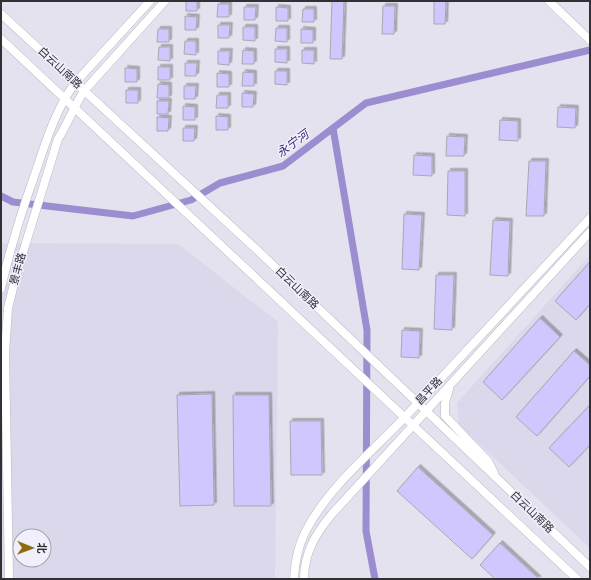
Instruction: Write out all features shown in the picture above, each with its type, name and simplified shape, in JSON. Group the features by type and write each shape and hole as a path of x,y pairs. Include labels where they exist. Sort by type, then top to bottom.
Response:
{"main road":[{"name":"景丰路","path":"1,288 29,189 49,133 64,97 150,1"},
{"name":"景丰路","path":"9,579 5,353 8,308 17,272 58,139 68,122 74,106 84,91 166,1"},
{"path":"549,1 590,40"},
{"name":"白云山南路","path":"1,14 180,179 590,567"},
{"name":"白云山南路","path":"1,40 74,106 376,393 405,417 577,579"},
{"name":"昌平路","path":"294,579 299,549 307,528 321,506 350,472 376,448 590,218"},
{"name":"昌平路","path":"304,579 308,553 318,531 352,491 427,412 590,232"},
{"path":"449,387 445,403 445,416 488,461 498,479"}],"shaded area":[{"path":"1,243 178,244 278,322 275,579 1,579"},
{"path":"590,255 590,548 459,425 457,403"}],"building":[{"path":"186,1 197,1 197,11 186,11"},
{"path":"332,1 344,1 342,59 330,59"},
{"path":"434,1 446,1 445,24 434,24"},
{"path":"218,4 229,4 229,17 217,17"},
{"path":"383,6 395,6 394,34 382,34"},
{"path":"244,7 256,7 255,20 244,20"},
{"path":"276,7 288,8 288,21 276,21"},
{"path":"303,9 314,9 314,22 302,22"},
{"path":"185,16 197,17 196,30 185,30"},
{"path":"218,25 230,25 229,38 218,38"},
{"path":"243,27 255,27 255,41 243,40"},
{"path":"276,28 287,28 287,42 275,41"},
{"path":"158,29 169,29 169,42 157,42"},
{"path":"301,29 313,30 313,43 301,43"},
{"path":"185,41 196,41 196,55 184,54"},
{"path":"159,47 170,47 170,61 158,60"},
{"path":"275,49 287,49 287,63 275,62"},
{"path":"243,50 254,51 254,64 242,64"},
{"path":"302,50 314,50 314,64 302,63"},
{"path":"218,51 230,51 229,65 218,64"},
{"path":"185,63 197,63 196,76 185,76"},
{"path":"158,67 170,67 170,80 158,80"},
{"path":"125,68 137,69 137,82 125,82"},
{"path":"275,71 287,71 287,85 275,84"},
{"path":"243,72 254,73 254,86 242,86"},
{"path":"217,73 229,74 229,87 217,87"},
{"path":"158,84 169,85 169,98 157,98"},
{"path":"184,86 196,86 195,99 184,99"},
{"path":"126,90 138,90 138,103 126,103"},
{"path":"242,93 254,94 253,107 242,107"},
{"path":"217,95 228,95 228,108 216,108"},
{"path":"157,101 169,101 168,114 157,114"},
{"path":"183,106 195,107 195,120 183,120"},
{"path":"558,107 576,108 575,128 557,127"},
{"path":"216,116 228,117 228,130 216,130"},
{"path":"157,117 169,118 168,131 157,131"},
{"path":"500,120 518,121 518,141 499,140"},
{"path":"183,128 195,128 194,141 183,141"},
{"path":"447,136 465,137 464,156 446,156"},
{"path":"414,155 432,156 432,176 413,175"},
{"path":"529,161 546,161 544,216 526,216"},
{"path":"448,171 465,171 465,216 447,215"},
{"path":"404,214 422,215 419,270 402,269"},
{"path":"493,220 510,221 508,276 490,275"},
{"path":"590,262 590,304 576,320 555,301"},
{"path":"436,275 454,275 452,330 434,329"},
{"path":"540,318 560,337 502,400 483,382"},
{"path":"402,330 420,331 419,358 401,357"},
{"path":"574,351 590,365 590,376 537,436 516,417"},
{"path":"212,394 214,505 180,506 177,395"},
{"path":"233,395 269,395 271,506 234,506"},
{"path":"590,405 590,445 569,467 549,448"},
{"path":"290,421 321,421 322,475 291,475"},
{"path":"418,467 493,535 472,559 397,491"},
{"path":"500,543 539,579 495,579 480,565"}],"waterway":[{"name":"永宁河","path":"1,196 13,202 133,216 191,200 220,183 283,166 366,103 590,50"},
{"path":"333,128 367,330 366,531 375,579"}]}
